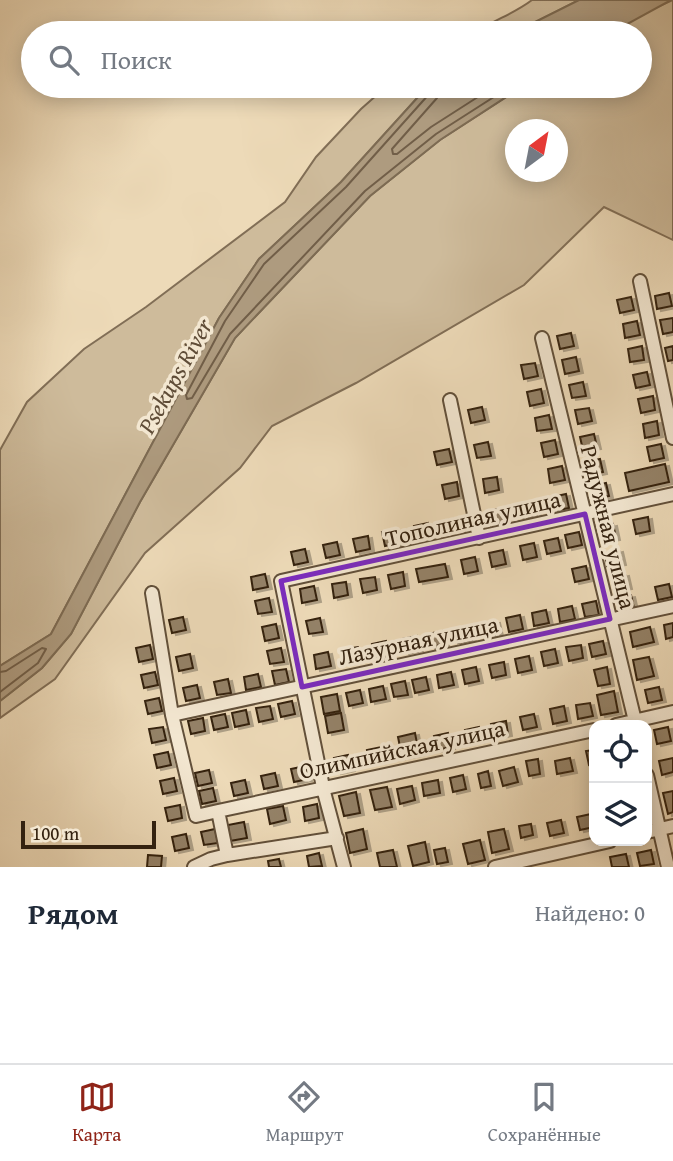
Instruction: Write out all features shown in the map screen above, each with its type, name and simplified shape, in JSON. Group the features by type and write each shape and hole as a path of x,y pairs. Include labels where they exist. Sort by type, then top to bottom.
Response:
{"street":[{"path":"639,281 673,438"},
{"name":"Радужная улица","path":"542,338 635,720"},
{"path":"450,400 479,538"},
{"name":"Тополиная улица","path":"302,687 281,581 673,494"},
{"path":"152,593 173,715 196,816 218,811 227,855"},
{"name":"Лазурная улица","path":"173,715 673,606"},
{"path":"302,687 323,787 344,867"},
{"path":"646,720 673,712"},
{"name":"Олимпийская улица","path":"218,811 589,731"},
{"path":"648,783 653,831 668,867"},
{"path":"653,831 673,827"},
{"path":"194,867 227,855 337,838"},
{"path":"495,867 589,846"}],"highlighted area":[{"path":"585,514 610,619 302,687 281,581"}],"shaded area":[{"path":"532,0 579,0 538,21 495,21"},
{"path":"673,0 673,240 604,207 524,285 356,383 272,426 240,468 145,553 55,679 0,718 0,701 42,668 71,634 140,502 235,338 370,196 440,140 505,98 652,98 652,21 631,21"},
{"path":"373,98 417,98 341,182 259,259 219,318 51,634 0,666 0,450 27,402 84,349 146,307 285,202 316,157"}],"water":[{"path":"579,0 671,0 633,21 537,21"},
{"path":"417,98 505,98 440,140 370,196 235,338 140,502 71,634 42,668 0,701 0,666 51,634 219,318 259,259 341,182"}],"building":[{"path":"669,293 672,306 657,309 655,296"},
{"path":"631,297 634,310 620,313 617,300"},
{"path":"673,318 673,332 663,334 660,320"},
{"path":"637,321 640,335 625,338 623,324"},
{"path":"571,333 574,346 560,349 557,336"},
{"path":"642,346 644,360 630,362 628,349"},
{"path":"673,346 673,360 668,361 665,348"},
{"path":"576,357 579,371 565,374 562,360"},
{"path":"535,363 538,376 524,379 521,365"},
{"path":"647,372 650,385 636,388 633,375"},
{"path":"583,382 586,396 572,398 569,385"},
{"path":"541,389 544,403 530,406 527,392"},
{"path":"653,396 655,410 641,413 638,399"},
{"path":"482,407 485,420 471,423 468,410"},
{"path":"589,408 592,421 578,424 575,410"},
{"path":"549,415 552,429 537,431 535,418"},
{"path":"657,421 659,435 645,438 643,424"},
{"path":"594,434 597,447 583,450 580,437"},
{"path":"555,440 558,454 544,457 541,443"},
{"path":"488,442 491,456 477,458 474,445"},
{"path":"661,444 664,458 650,461 647,447"},
{"path":"449,449 452,462 437,465 434,452"},
{"path":"600,459 603,472 589,475 586,462"},
{"path":"665,464 669,482 629,491 625,473"},
{"path":"562,466 565,480 550,483 548,469"},
{"path":"497,477 499,490 485,493 483,479"},
{"path":"457,482 459,496 445,499 442,485"},
{"path":"606,483 609,496 595,499 592,486"},
{"path":"566,494 569,508 554,511 552,497"},
{"path":"534,502 537,515 523,518 520,505"},
{"path":"502,508 505,522 491,525 488,511"},
{"path":"462,517 465,531 450,534 448,520"},
{"path":"648,517 650,531 636,534 633,520"},
{"path":"428,523 431,537 417,540 414,526"},
{"path":"613,524 616,538 602,541 599,527"},
{"path":"396,529 399,543 385,546 382,532"},
{"path":"579,532 582,545 568,548 565,535"},
{"path":"368,536 370,549 356,552 353,539"},
{"path":"558,538 561,551 547,554 544,541"},
{"path":"337,542 340,555 326,558 323,545"},
{"path":"534,543 537,557 523,560 520,546"},
{"path":"305,549 308,562 294,565 291,552"},
{"path":"503,550 506,564 492,567 489,553"},
{"path":"619,550 622,563 607,566 605,553"},
{"path":"475,557 478,571 464,574 461,560"},
{"path":"445,564 448,577 419,582 416,569"},
{"path":"586,566 589,579 575,582 572,569"},
{"path":"403,572 405,586 391,589 388,575"},
{"path":"265,574 268,587 253,590 251,577"},
{"path":"625,574 628,587 614,590 611,577"},
{"path":"375,577 377,590 363,593 360,579"},
{"path":"346,582 348,595 334,598 332,584"},
{"path":"669,584 672,597 658,600 655,587"},
{"path":"314,586 317,600 302,603 300,589"},
{"path":"631,595 634,608 620,611 617,597"},
{"path":"269,598 272,612 258,614 255,601"},
{"path":"596,601 599,615 585,617 582,604"},
{"path":"572,606 575,619 560,622 558,609"},
{"path":"546,610 549,623 534,626 532,613"},
{"path":"520,615 523,629 509,632 506,618"},
{"path":"183,617 186,630 172,633 169,620"},
{"path":"320,618 323,632 309,634 306,621"},
{"path":"496,621 499,634 484,637 482,624"},
{"path":"673,623 673,637 666,639 664,625"},
{"path":"276,624 279,638 265,641 262,627"},
{"path":"469,627 472,640 458,643 455,630"},
{"path":"650,627 654,642 633,647 630,632"},
{"path":"442,631 445,644 431,647 428,634"},
{"path":"417,636 419,649 405,652 402,639"},
{"path":"386,641 389,655 375,658 372,644"},
{"path":"603,641 606,654 592,657 589,644"},
{"path":"150,645 153,659 139,662 136,648"},
{"path":"581,645 583,658 569,661 566,647"},
{"path":"358,647 361,660 347,663 344,649"},
{"path":"281,648 284,662 270,664 267,651"},
{"path":"555,649 558,663 544,666 541,652"},
{"path":"328,652 331,666 316,669 314,655"},
{"path":"190,654 193,668 179,671 176,657"},
{"path":"529,656 532,670 518,673 515,659"},
{"path":"649,657 654,676 637,680 633,660"},
{"path":"504,662 506,675 492,678 489,665"},
{"path":"476,667 479,681 465,684 462,670"},
{"path":"607,667 610,684 598,686 594,670"},
{"path":"286,669 289,682 275,685 272,671"},
{"path":"155,672 158,685 144,688 141,675"},
{"path":"451,672 454,685 439,688 437,675"},
{"path":"258,674 261,687 246,690 244,677"},
{"path":"426,677 429,690 415,693 412,680"},
{"path":"228,679 231,693 217,695 214,682"},
{"path":"405,681 408,695 394,697 391,684"},
{"path":"197,685 200,698 186,701 183,688"},
{"path":"383,686 386,699 371,702 369,689"},
{"path":"659,687 662,700 648,703 645,690"},
{"path":"360,690 363,703 349,706 346,693"},
{"path":"614,691 618,712 601,715 597,695"},
{"path":"337,694 340,711 324,714 321,697"},
{"path":"159,698 162,711 148,714 145,701"},
{"path":"292,701 295,714 281,717 278,704"},
{"path":"590,703 593,716 578,719 576,705"},
{"path":"270,706 273,719 259,722 256,708"},
{"path":"564,706 567,721 553,724 550,709"},
{"path":"246,710 249,724 235,727 232,713"},
{"path":"341,713 344,730 328,733 325,716"},
{"path":"225,714 228,727 214,730 211,717"},
{"path":"534,714 537,727 523,730 520,717"},
{"path":"203,718 205,731 191,734 188,721"},
{"path":"506,721 508,734 494,737 491,724"},
{"path":"163,727 166,740 152,743 149,729"},
{"path":"479,727 482,740 467,743 465,730"},
{"path":"668,727 671,741 657,744 654,730"},
{"path":"415,733 419,754 402,757 398,737"},
{"path":"448,733 451,747 437,750 434,736"},
{"path":"382,747 384,761 370,763 367,750"},
{"path":"168,752 171,765 157,768 154,755"},
{"path":"348,755 351,769 337,772 334,758"},
{"path":"570,758 573,771 557,774 555,761"},
{"path":"673,758 673,772 662,775 659,761"},
{"path":"538,759 540,774 529,776 526,761"},
{"path":"305,766 308,779 294,782 291,769"},
{"path":"514,767 518,782 503,786 499,771"},
{"path":"209,770 212,783 198,786 195,773"},
{"path":"488,771 491,786 481,788 478,774"},
{"path":"275,773 278,786 264,789 261,776"},
{"path":"463,775 466,789 453,792 450,778"},
{"path":"174,778 177,791 163,794 160,781"},
{"path":"245,780 248,793 234,796 231,783"},
{"path":"438,780 440,793 424,796 422,783"},
{"path":"412,786 415,800 400,804 397,789"},
{"path":"387,787 392,807 375,810 370,790"},
{"path":"213,788 216,801 202,804 199,791"},
{"path":"673,791 673,812 668,814 663,793"},
{"path":"356,792 360,813 344,816 339,796"},
{"path":"317,804 319,818 305,821 303,807"},
{"path":"180,805 182,818 168,821 165,808"},
{"path":"283,806 286,820 270,824 267,809"},
{"path":"589,814 589,828 580,830 577,817"},
{"path":"561,820 564,833 550,836 547,823"},
{"path":"244,822 247,838 230,841 228,825"},
{"path":"531,824 533,835 521,838 519,826"},
{"path":"215,829 218,843 204,845 201,832"},
{"path":"363,829 367,849 350,853 346,833"},
{"path":"504,829 509,849 492,853 488,832"},
{"path":"186,834 189,848 175,851 172,837"},
{"path":"480,840 485,860 468,864 463,844"},
{"path":"425,842 429,862 413,866 408,846"},
{"path":"445,848 448,862 437,864 434,850"},
{"path":"393,850 397,867 380,867 377,853"},
{"path":"651,850 654,864 640,866 637,853"},
{"path":"319,853 322,866 309,867 307,856"},
{"path":"626,854 629,867 612,867 610,857"},
{"path":"148,855 162,856 161,867 147,867"},
{"path":"279,859 281,867 269,867 268,861"}],"water label":[{"name":"Psekups River","path":"175,376"}]}
